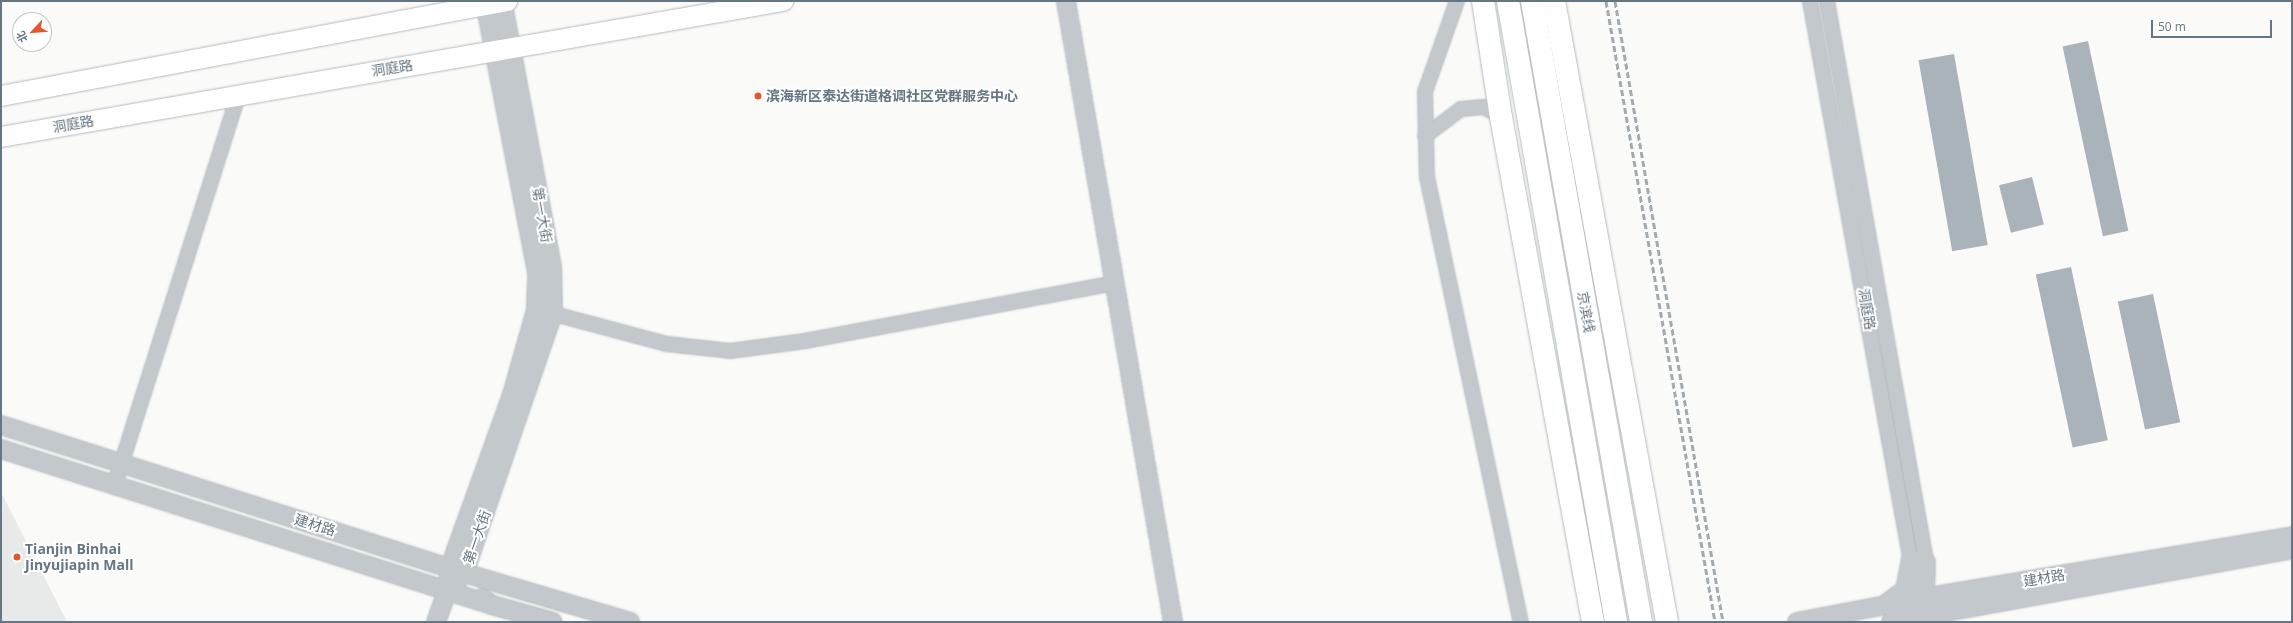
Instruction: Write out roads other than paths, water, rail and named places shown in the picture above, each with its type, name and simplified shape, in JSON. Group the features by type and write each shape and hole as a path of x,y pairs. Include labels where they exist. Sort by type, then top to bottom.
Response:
{"highway":[{"path":"1483,1 1501,116 1593,622"},
{"name":"京滨线","path":"1508,1 1616,622"},
{"name":"京滨线","path":"1532,1 1641,622"},
{"path":"1554,1 1667,622"}],"main road":[{"name":"洞庭路","path":"1,137 239,94 783,1"},
{"path":"1,96 496,2"}],"street":[{"path":"1066,1 1116,283 1173,622"},
{"path":"1457,1 1425,92 1427,177 1521,622"},
{"name":"洞庭路","path":"1810,1 1919,560"},
{"name":"洞庭路","path":"1826,1 1919,560"},
{"name":"第一大街","path":"436,622 447,592 462,559 512,395 545,311 552,267 503,50 496,2"},
{"path":"114,487 239,94"},
{"path":"1425,136 1461,109 1484,107 1501,116"},
{"path":"545,311 667,344 730,351 797,343 1116,283"},
{"name":"建材路","path":"1,425 122,465 457,570 630,622"},
{"name":"建材路","path":"1,449 114,487 447,592 552,622"},
{"path":"471,533 479,563 485,573 499,583"},
{"name":"建材路","path":"1797,622 1884,614 2292,536"},
{"path":"1891,622 1925,605 2292,549"},
{"path":"1919,560 1925,605"},
{"path":"1884,614 1905,590 1919,560"},
{"path":"457,570 476,592 492,605"}],"railway":[{"path":"1606,1 1715,622"},
{"path":"1615,1 1723,622"}],"place":[{"name":"滨海新区泰达街道格调社区党群服务中心","path":"758,96"},
{"name":"Tianjin Binhai Jinyujiapin Mall","path":"17,557"}]}
